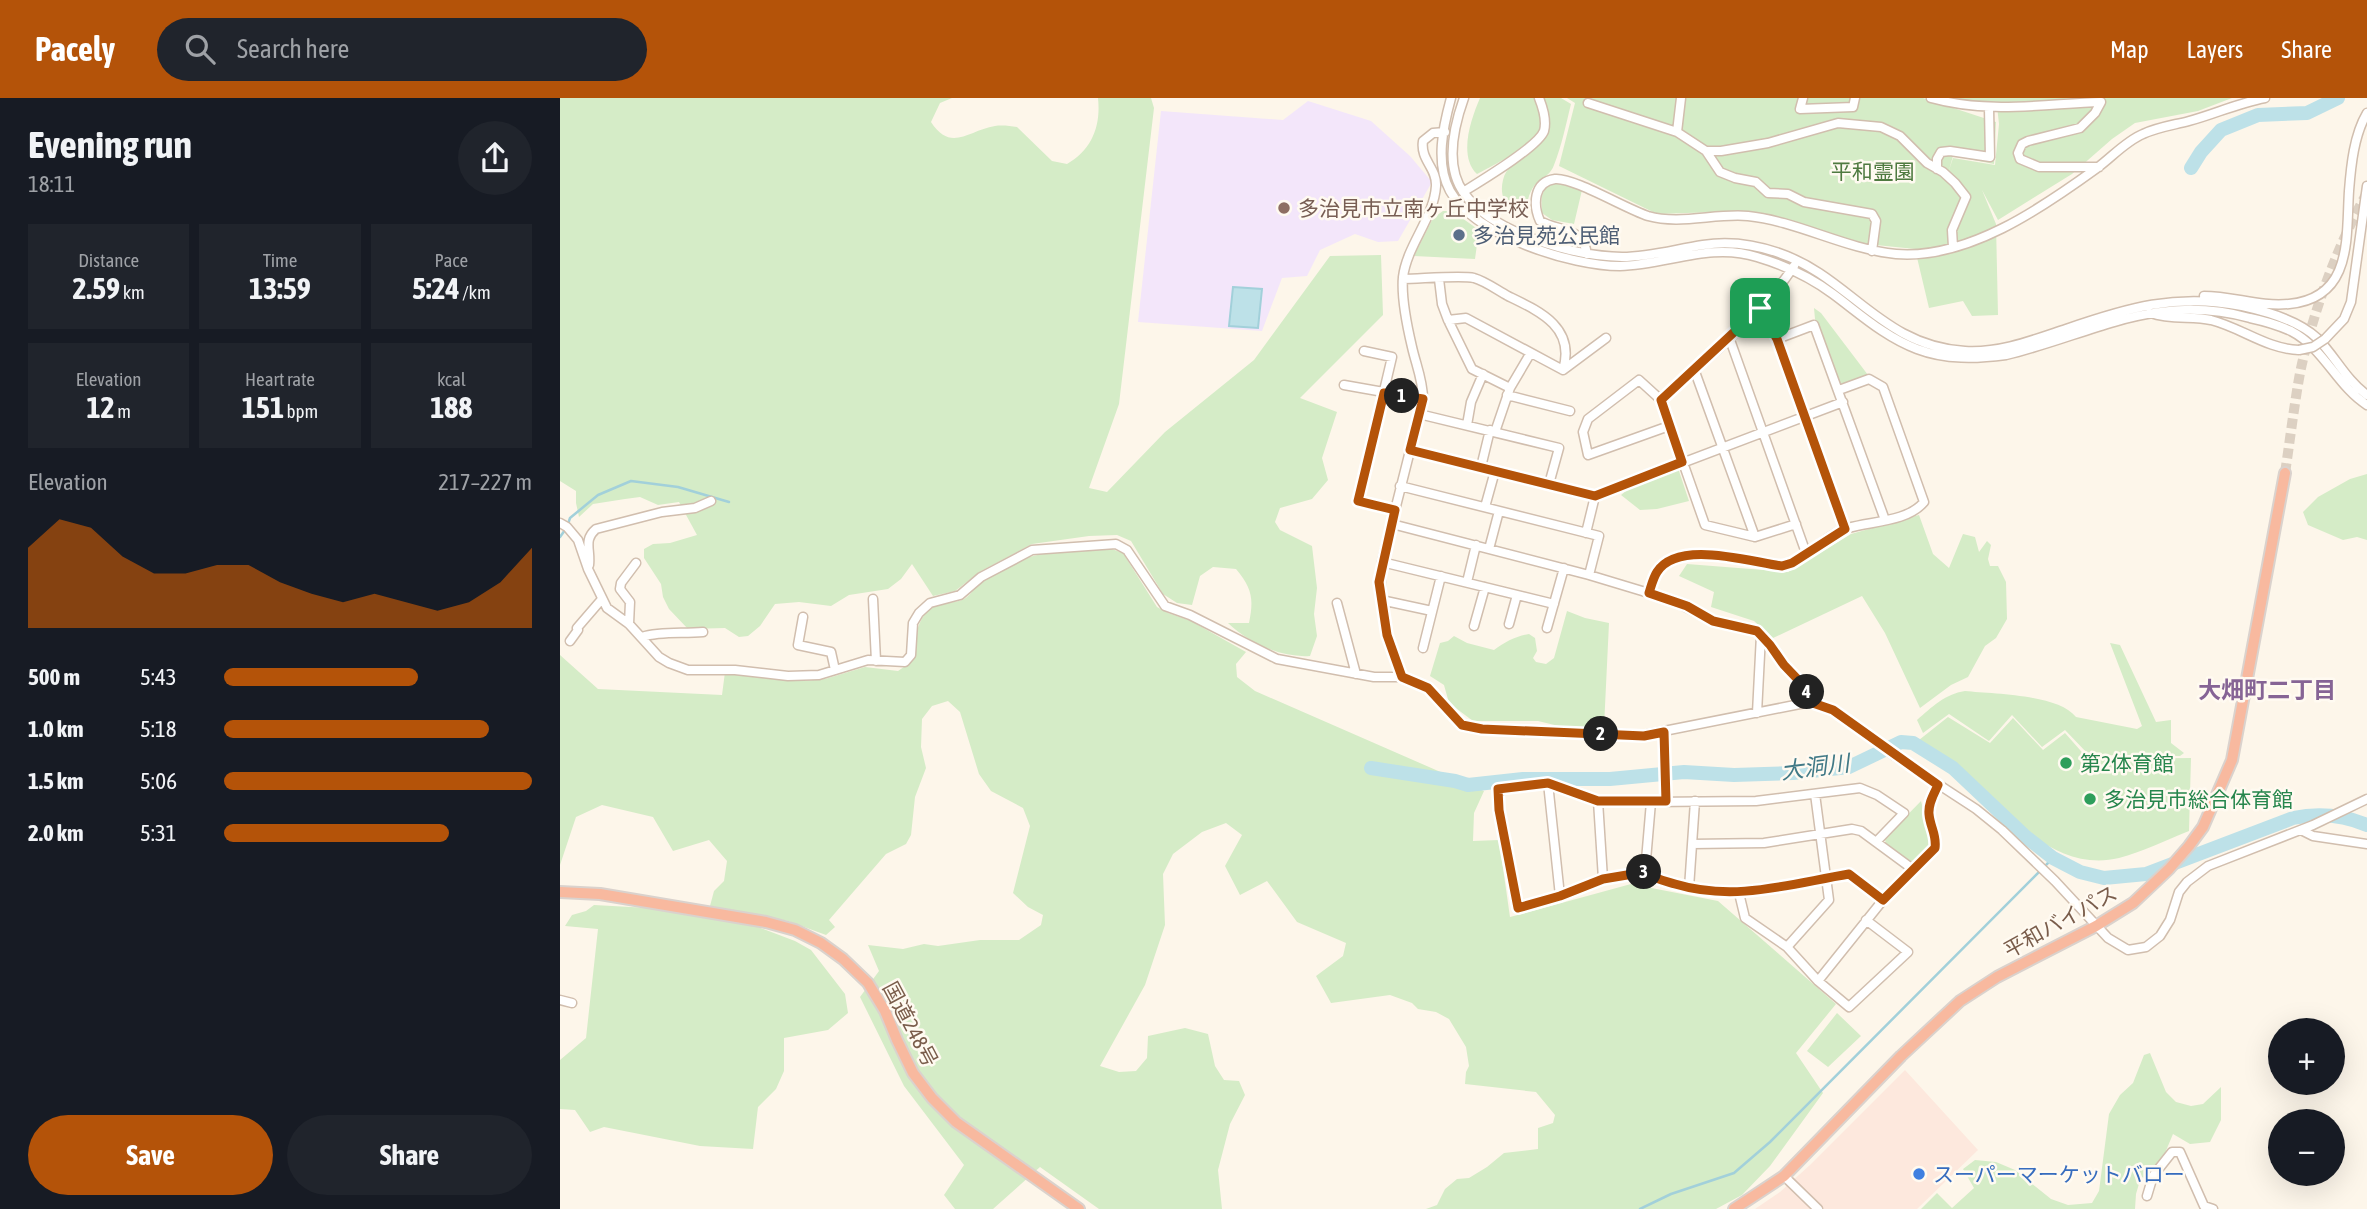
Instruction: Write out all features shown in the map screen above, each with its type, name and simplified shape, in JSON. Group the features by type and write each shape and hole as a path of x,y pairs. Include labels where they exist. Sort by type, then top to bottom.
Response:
{"highway":[{"name":"平和バイパス","path":"1784,1176 1901,1056 1961,1002 1997,977 2096,926 2133,903 2156,882 2203,827 2225,780 2237,741 2285,473"},
{"name":"国道248号","path":"560,892 600,894 766,922 795,930 821,943 868,983 886,1011 913,1073 932,1098 956,1122 1079,1209"},
{"path":"1734,1209 1784,1176"}],"street":[{"path":"1451,98 1443,132 1443,172 1449,189 1457,202 1473,216 1515,240 1545,252 1581,262 1620,266 1724,251 1744,253 1791,270 1830,292 1900,342 1918,350 1958,358 2006,355 2149,312 2182,308 2212,310 2265,322 2291,332 2325,360 2345,386 2367,405"},
{"path":"1464,98 1452,147 1456,173 1463,192 1479,208 1521,233 1552,246 1587,254 1626,257 1706,244 1730,244 1777,252 1797,260 1837,285 1874,316 1906,335 1924,343 1964,351 2011,347 2105,316 2184,297 2221,296 2288,304 2309,299 2330,286 2343,260 2347,243 2352,162 2367,113"},
{"path":"1463,192 1492,175 1537,141 1545,122 1539,98"},
{"path":"1677,132 1681,98"},
{"path":"1803,98 1800,109 1853,107 1855,98"},
{"path":"1931,98 1989,108 2101,102 2085,125 2028,141 2021,144 2018,153 2020,159 2039,166 2099,167"},
{"path":"1587,254 1585,242 1580,235 1540,220 1535,210 1535,197 1542,184 1555,179 1570,181 1615,203 1663,219 1746,216 1872,250 1920,254 1953,247 1995,233 2012,224 2099,167 2141,134 2265,98"},
{"path":"1588,103 1677,132 1706,151 1720,172 1756,182 1768,193 1788,194 1804,202 1872,214 1876,221 1872,250"},
{"path":"1937,169 1937,159 1941,152 1990,157 1989,108"},
{"path":"1706,151 1768,143 1823,126 1860,124 1881,127 1899,136 1913,151 1955,183 1966,197 1952,230 1953,247"},
{"path":"1402,677 1387,635 1379,582 1423,399 1423,383 1412,346 1403,279 1407,261 1434,198 1437,183 1422,151 1423,141 1433,133 1454,131"},
{"path":"2149,312 2161,316 2214,321 2285,349 2313,347 2325,339 2344,319 2351,302 2367,186"},
{"path":"1661,400 1760,308 1797,260"},
{"path":"1403,279 1473,278 1552,320 1560,331 1564,344 1566,360 1563,370"},
{"path":"1439,279 1442,304 1472,369 1508,391 1570,411"},
{"path":"2153,303 2185,300 2215,302 2244,307 2292,323 2315,336 2347,377 2367,395"},
{"path":"1760,308 1777,339 1845,529"},
{"path":"1448,320 1466,318 1563,370"},
{"path":"1777,339 1814,325 1885,520"},
{"path":"1729,337 1806,553"},
{"path":"1563,370 1606,338"},
{"path":"1364,351 1392,357 1358,501 1395,510"},
{"path":"1481,467 1508,391 1530,354"},
{"path":"1695,369 1755,537"},
{"path":"1468,425 1471,402 1483,374"},
{"path":"1649,593 1657,572 1676,558 1717,555 1782,566 1792,563 1845,529 1915,512 1924,502 1883,387 1869,379 1839,390"},
{"path":"1669,426 1588,455 1583,432 1588,419 1639,380 1661,400 1705,525 1755,537 1796,524"},
{"path":"1344,386 1423,399"},
{"path":"1410,450 1595,496 1843,402"},
{"path":"1419,414 1559,448 1549,484"},
{"path":"1485,507 1495,471"},
{"path":"1400,486 1599,536 1589,575"},
{"path":"1586,533 1595,496"},
{"path":"588,569 590,559 587,541 596,529 650,515 695,509 710,501"},
{"path":"1489,549 1499,511"},
{"path":"560,523 578,540 588,569 607,608 629,624 659,657 688,670 735,670 788,676 819,674 869,660 905,662 911,655 913,623 924,607 960,595 981,577 1022,554 1045,548 1116,544 1127,550 1166,606 1190,614 1277,659 1374,677 1402,677 1428,688 1462,725 1482,729 1644,736 1810,702 1833,710 1895,757 1976,809 2055,881 2096,926 2118,946 2128,950 2153,943 2165,929 2179,892 2207,866 2313,825 2367,799"},
{"path":"1392,524 1589,575 1687,606 1713,621 1757,631 1805,687 1810,702"},
{"path":"1467,582 1476,545"},
{"path":"1382,562 1554,604"},
{"path":"629,624 630,602 620,589 621,583 636,563"},
{"path":"1547,628 1564,568"},
{"path":"1423,648 1441,576"},
{"path":"1474,626 1485,587"},
{"path":"1509,624 1517,595"},
{"path":"570,641 577,628 602,599"},
{"path":"873,599 876,661"},
{"path":"1381,600 1432,611"},
{"path":"1337,603 1356,674"},
{"path":"803,617 797,645 831,652 835,670"},
{"path":"642,637 656,632 680,635 704,632"},
{"path":"1757,713 1761,635"},
{"path":"1664,732 1666,801"},
{"path":"1548,783 1560,896"},
{"path":"1876,842 1904,813 1877,795 1860,788 1756,801 1650,802 1598,801 1548,783 1498,789 1499,810 1518,908 1560,896 1603,879 1645,872 1651,877 1689,888 1739,893 1849,874 1883,900"},
{"path":"1818,981 1883,900 1935,848 1937,838 1929,813 1938,785"},
{"path":"1787,947 1829,900 1815,794"},
{"path":"1598,801 1603,879"},
{"path":"1689,888 1695,801"},
{"path":"1645,872 1650,802"},
{"path":"2301,830 2313,836 2367,844"},
{"path":"1692,844 1763,843 1861,831 1914,870"},
{"path":"1739,893 1745,918 1787,947 1818,981 1849,1006 1908,952 1866,920"},
{"path":"560,1000 572,1003"},
{"path":"2147,1196 2153,1176 2172,1152 2180,1152 2204,1206 2213,1209"},
{"path":"1784,1176 1818,1209"}],"shaded area":[{"name":"多治見市立南ヶ丘中学校","path":"1308,101 1371,121 1410,156 1432,182 1398,241 1378,242 1355,234 1320,250 1307,276 1282,278 1262,331 1138,322 1161,111 1283,120"},
{"path":"1905,1070 1978,1150 1917,1209 1755,1209 1780,1192 1810,1165"}],"green space":[{"path":"560,98 952,98 940,103 931,122 946,136 961,137 995,126 1017,127 1052,161 1067,164 1083,152 1093,136 1098,118 1098,98 1151,98 1154,108 1119,404 1089,488 1107,492 1165,432 1254,360 1330,256 1381,255 1383,315 1300,398 1337,412 1322,458 1328,480 1312,499 1280,508 1275,522 1280,530 1312,546 1317,588 1314,614 1317,636 1310,656 1266,648 1228,623 1249,623 1251,615 1248,588 1236,569 1213,567 1200,576 1192,605 1177,603 1163,594 1131,541 1117,535 1032,544 981,571 955,591 933,596 912,564 901,579 888,589 849,595 831,606 799,602 775,604 760,626 748,636 739,637 725,628 688,629 669,609 661,584 644,558 644,549 653,544 670,543 697,535 679,502 658,505 640,497 625,499 593,504 579,517 576,491 560,481"},
{"path":"1480,98 1536,98 1541,125 1524,146 1477,174 1471,166 1467,148 1470,127"},
{"path":"1543,98 1561,98 1571,104 1562,142 1551,170 1532,188 1527,205 1512,210 1503,196 1503,180 1510,167 1535,149 1544,137"},
{"name":"平和霊園","path":"1567,98 1923,98 1996,122 1994,164 1953,156 1949,170 1953,158 1995,165 1999,124 1997,106 1954,98 2232,98 2198,111 2135,123 2072,174 1998,220 1982,190 1996,224 1998,315 1972,316 1963,301 1929,308 1915,249 1866,244 1746,211 1657,214 1559,166 1575,103"},
{"path":"1554,182 1570,183 1582,190 1574,224 1552,220 1542,213 1542,195"},
{"path":"1443,211 1452,211 1479,230 1475,259 1414,256 1433,218"},
{"path":"1814,308 1821,313 1868,375 1844,385 1839,382 1815,319"},
{"path":"1678,468 1689,501 1640,510 1621,495 1632,486"},
{"path":"2367,474 2367,540 2357,537 2343,540 2308,525 2303,512 2318,497 2350,479"},
{"path":"1919,515 1933,554 1949,568 1963,534 1975,537 1979,552 1987,541 1991,545 1988,559 1990,566 1998,566 2006,582 2007,619 1996,638 1985,646 1968,677 1951,685 1920,708 1885,633 1862,596 1773,638 1754,621 1711,607 1714,592 1679,576 1687,564 1788,572 1851,534"},
{"path":"1109,548 1123,553 1157,607 1191,621 1246,652 1236,664 1237,677 1255,691 1484,791 1474,813 1473,841 1499,840 1510,917 1631,884 1718,901 1836,1004 1796,1053 1823,1093 1770,1166 1742,1195 1716,1209 1426,1209 1437,1205 1445,1189 1457,1179 1469,1178 1504,1153 1538,1149 1538,1128 1553,1123 1555,1115 1536,1092 1465,1084 1469,1066 1466,1047 1449,1019 1436,1012 1418,1009 1412,1003 1390,995 1331,1003 1316,976 1343,956 1346,943 1297,922 1267,881 1240,895 1225,866 1242,835 1226,823 1202,832 1173,854 1163,874 1165,925 1145,985 1100,1066 1119,1072 1136,1071 1147,1058 1148,1036 1185,1028 1208,1034 1215,1066 1224,1080 1239,1081 1245,1095 1230,1124 1218,1170 1222,1209 1099,1209 1040,1167 993,1209 955,1209 944,1195 964,1165 904,1086 860,997 879,971 868,945 903,949 924,944 938,946 980,940 1019,940 1041,925 1043,915 1028,907 1013,893 1030,826 1023,808 991,791 979,774 960,712 948,701 932,706 922,719 921,747 926,768 915,797 911,835 906,844 886,854 829,920 835,927 826,935 788,921 710,906 714,891 724,881 727,861 709,840 673,851 653,817 602,805 576,817 560,865 560,655 598,689 722,695 725,672 802,681 825,679 865,667 898,671 911,662 918,627 932,608 964,599 981,581 1012,563 1042,554"},
{"path":"1567,611 1609,623 1604,727 1567,728 1538,721 1473,721 1449,703 1444,685 1430,676 1440,643 1454,636 1467,643 1494,650 1529,634 1535,638 1537,651 1533,658 1536,662 1546,664 1554,658"},
{"path":"2110,643 2120,645 2156,722 2171,720 2171,743 2184,753 2180,756 2089,755 2065,730 2042,747 2012,715 1989,741 1949,714 1923,733 1917,720 1945,698 1965,691 2040,699 2067,709 2076,717 2137,729 2142,726"},
{"name":"多治見市総合体育館","path":"1948,717 1990,743 2013,718 2043,750 2065,733 2088,759 2191,758 2189,831 2119,858 2095,860 2072,856 2050,847 2010,818 1957,769 1919,740"},
{"path":"1921,801 1932,843 1913,864 1886,846 1885,838"},
{"path":"594,905 649,908 758,927 811,950 845,994 848,1013 828,1030 784,1038 784,1071 776,1089 758,1107 753,1149 700,1146 604,1127 590,1132 575,1110 560,1109 560,1060 586,1038 598,929 565,926 572,915 586,911"},
{"path":"1837,1013 1861,1036 1828,1067 1807,1051"},
{"path":"2150,1053 2166,1092 2176,1102 2191,1106 2203,1104 2221,1087 2221,1120 2210,1142 2190,1144 2173,1134 2165,1153 2160,1178 2156,1181 2141,1177 2135,1209 1921,1209 1937,1193 1952,1208 1974,1188 1963,1169 1975,1160 1996,1162 2015,1170 2051,1199 2068,1205 2092,1203 2099,1191 2109,1114 2120,1095 2133,1083 2144,1055"}],"water":[{"path":"1233,287 1262,289 1258,328 1229,326"}],"waterway":[{"path":"2191,168 2221,130 2258,115 2307,113 2338,98"},
{"path":"568,524 570,518 598,495 631,481 678,487 729,502"},
{"path":"560,537 565,530"},
{"name":"大洞川","path":"1371,768 1468,785 1523,779 1610,779 1684,772 1734,775 1793,773 1849,767 1901,742 1913,743 1953,768 2026,837 2053,858 2080,872 2104,878 2146,874 2293,818 2330,816 2367,825"},
{"path":"1640,1209 1671,1194 1734,1173 1770,1142 2053,858"}],"tunnel":[{"path":"2285,473 2300,373 2311,327 2336,257 2367,193"}],"place":[{"name":"多治見市立南ヶ丘中学校","path":"1284,208"},
{"name":"多治見苑公民館","path":"1459,235"},
{"name":"第2体育館","path":"2066,763"},
{"name":"多治見市総合体育館","path":"2090,799"},
{"name":"スーパーマーケットバロー","path":"1919,1174"}],"district":[{"name":"大畑町二丁目","path":"2267,690"}],"route":[{"path":"1760,308 1777,339 1845,529 1792,563 1782,566 1717,555 1676,558 1657,572 1649,593 1687,606 1713,621 1757,631 1805,687 1810,702 1833,710 1895,757 1938,785 1929,813 1937,838 1935,848 1883,900 1849,874 1739,893 1689,888 1651,877 1645,872 1603,879 1560,896 1518,908 1499,810 1498,789 1548,783 1598,801 1666,801 1664,732 1644,736 1482,729 1462,725 1428,688 1402,677 1387,635 1379,582 1395,510 1358,501 1384,393 1423,399 1410,450 1595,496 1682,462 1661,400 1760,308"}]}
